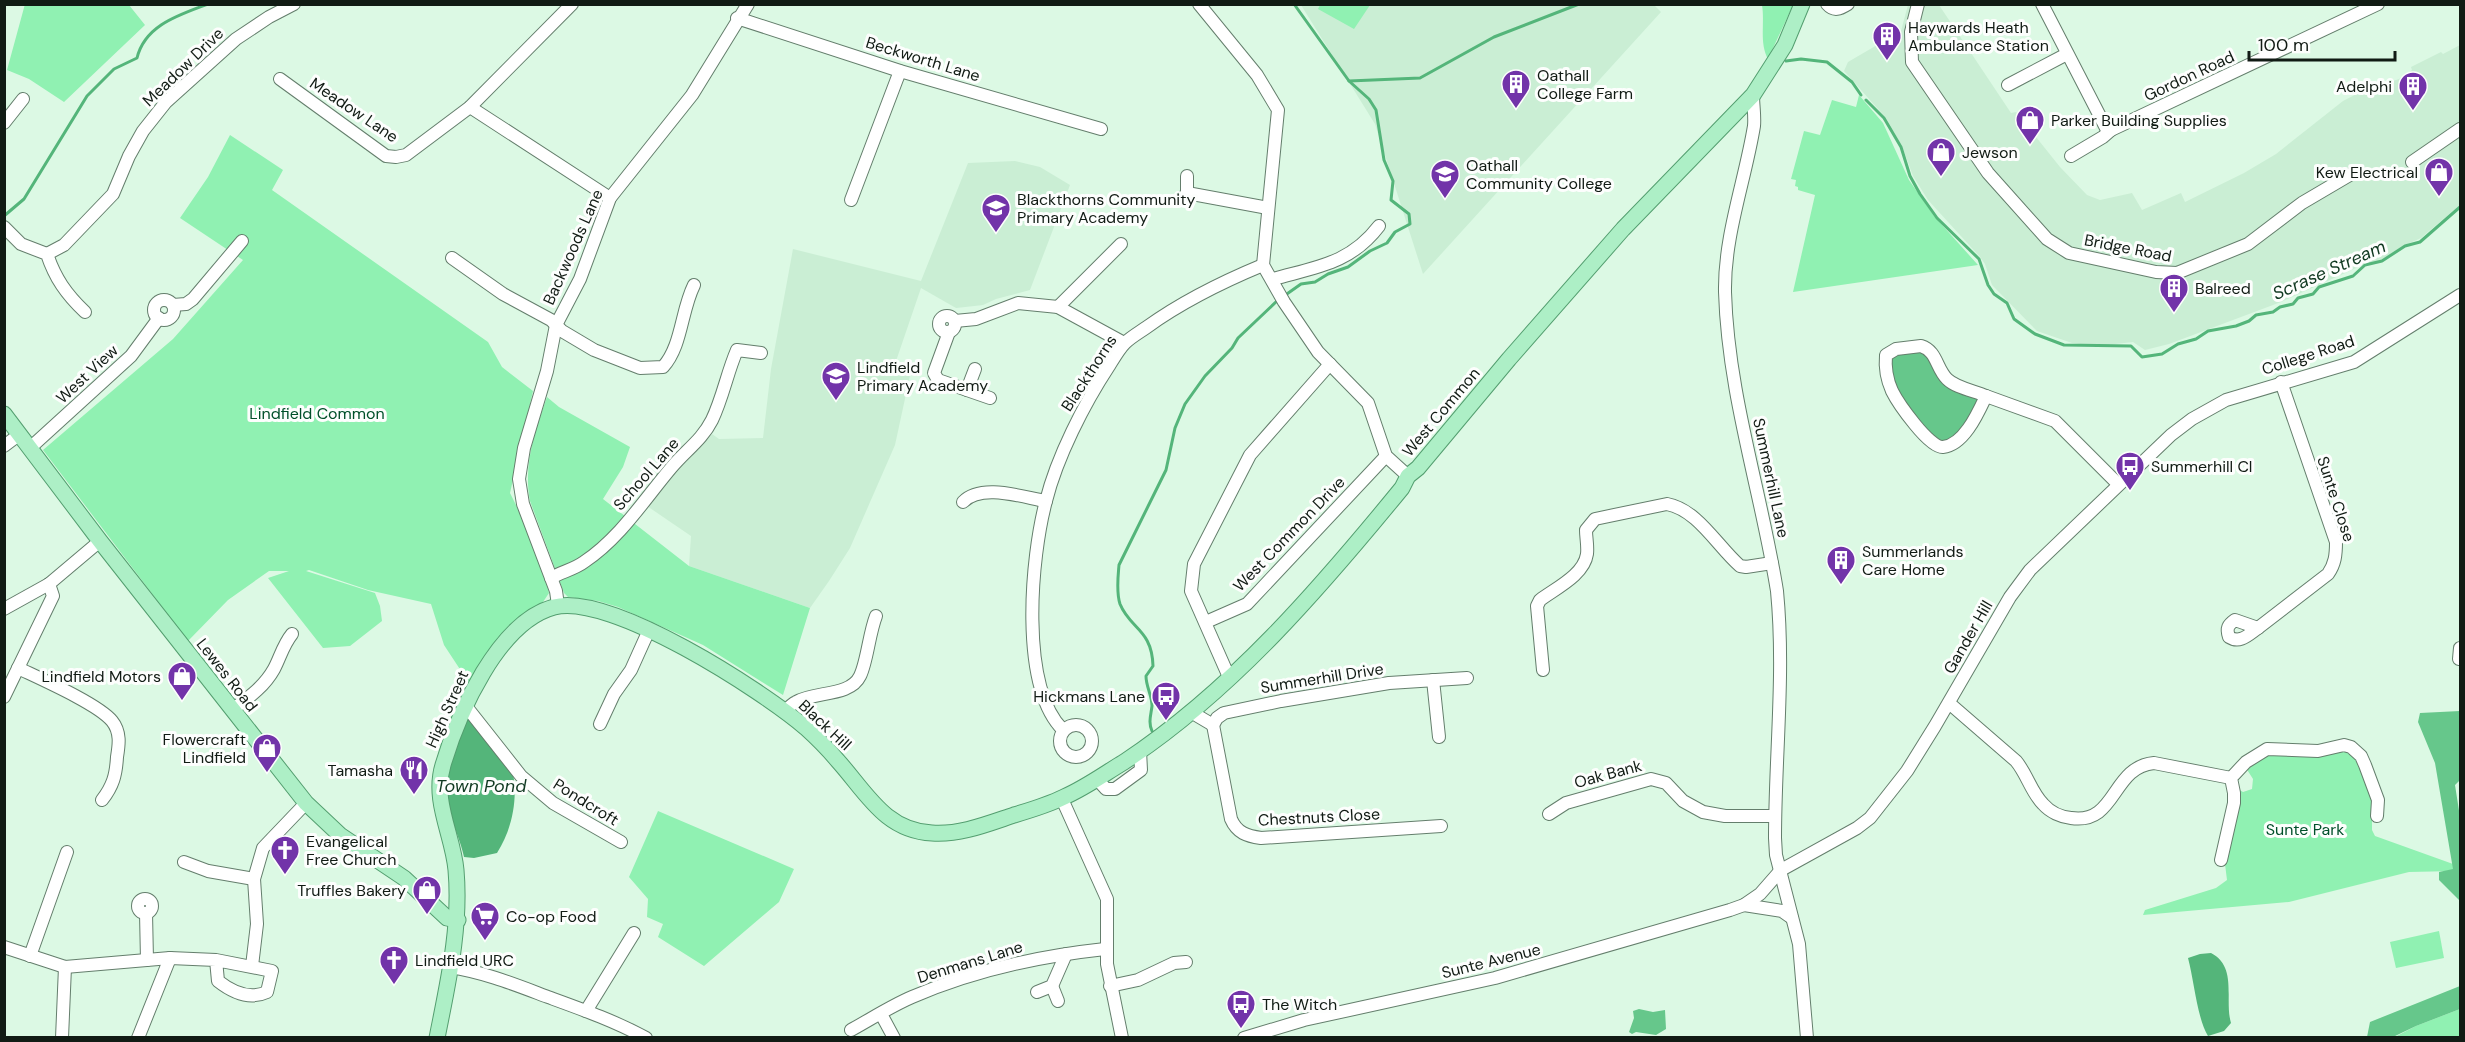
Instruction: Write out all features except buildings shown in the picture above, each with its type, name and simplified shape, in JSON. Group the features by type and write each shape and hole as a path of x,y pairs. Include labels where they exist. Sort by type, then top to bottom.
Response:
{"main road":[{"name":"West Common","path":"1062,799 1140,750 1191,712 1322,584 1402,488 1408,476 1418,468 1509,359 1623,229 1753,95 1781,52 1803,4"},
{"name":"Lewes Road","path":"4,414 100,542 306,803 340,835 404,878 447,918 458,920"},
{"name":"Black Hill","path":"558,605 606,612 649,630 704,660 785,711 826,747 884,815 908,829 931,833 952,833 1062,799"},
{"name":"High Street","path":"437,1038 458,920 456,866 442,813 441,769 465,705 480,676 510,636 532,618 558,605"}],"street":[{"name":"Meadow Drive","path":"47,254 64,245 113,194 129,156 143,131 166,102 236,39 294,4"},
{"name":"Meadow Lane","path":"280,79 386,156 406,155 470,107 555,24 572,4"},
{"name":"Backwoods Lane","path":"558,605 556,591 523,504 519,479 524,448 547,371 556,325 580,279 610,198 692,95 737,18 748,4"},
{"path":"1199,4 1257,75 1278,110 1263,265 1318,352 1368,403 1386,456 1408,476"},
{"path":"1827,4 1833,9 1839,9 1848,4"},
{"name":"Bridge Road","path":"1918,4 1911,32 1912,62 1988,173 2047,239 2068,253 2156,272 2177,273 2248,244 2302,203 2353,173"},
{"path":"2042,4 2106,128 2111,130"},
{"name":"Gordon Road","path":"2070,156 2103,138 2111,130 2378,4"},
{"name":"Beckworth Lane","path":"737,18 900,70 1101,129"},
{"path":"2008,85 2067,54"},
{"path":"851,200 900,70"},
{"name":"Summerhill Lane","path":"1753,95 1754,124 1732,226 1725,290 1742,429 1772,563 1779,614 1776,855 1801,960 1807,1038"},
{"path":"5,122 23,99"},
{"path":"470,107 610,198"},
{"path":"2412,162 2460,129"},
{"path":"1187,176 1185,196 1268,208"},
{"path":"1273,279 1345,258 1371,237 1379,226"},
{"path":"4,227 21,244 47,254 53,272 64,291 85,312"},
{"name":"West View","path":"30,448 131,356 159,318 170,318 174,312 173,305 186,304 193,299 242,241"},
{"path":"1058,307 1121,244"},
{"path":"452,258 503,294 556,325 578,341 603,354 640,368 663,367 672,357 686,302 695,290"},
{"name":"Blackthorns","path":"1063,730 1055,722 1040,683 1033,641 1032,602 1035,565 1046,501 1074,426 1124,343 1161,317 1215,285 1263,265"},
{"name":"College Road","path":"2192,419 2226,400 2354,362 2460,295"},
{"path":"990,398 938,380 934,374 934,368 952,326 1018,303 1058,307 1124,343"},
{"path":"1986,396 1972,425 1950,444 1936,446 1924,436 1891,389 1886,368 1886,355 1896,349 1921,346 1928,348 1949,381 2055,421 2118,484"},
{"name":"School Lane","path":"551,578 583,563 611,539 646,501 671,468 693,445 699,442 712,420 737,350 760,353"},
{"path":"1229,677 1191,591 1194,564 1250,454 1329,364"},
{"path":"968,390 975,369"},
{"name":"Sunte Close","path":"2258,628 2328,574 2333,567 2336,552 2336,542 2281,382"},
{"name":"Gander Hill","path":"1781,870 1870,818 1906,771 1949,703 2010,597 2030,570 2118,484 2192,419"},
{"path":"4,446 20,434"},
{"name":"West Common Drive","path":"1206,622 1247,604 1386,456"},
{"path":"963,502 969,495 982,491 1046,501"},
{"path":"1543,670 1537,606 1540,600 1578,572 1584,564 1588,549 1586,530 1595,519 1667,504 1678,506 1689,513 1740,566 1772,563"},
{"path":"4,609 49,584 100,542"},
{"path":"4,697 53,596 49,584"},
{"path":"785,711 795,702 806,697 838,691 853,684 860,676 876,616"},
{"path":"600,724 614,694 631,670 649,630"},
{"path":"232,710 258,691 273,671 287,636"},
{"path":"18,668 80,699 112,720 119,741 115,779 102,800"},
{"name":"Summerhill Drive","path":"1213,725 1224,713 1239,708 1389,683 1467,678"},
{"path":"1433,680 1439,737"},
{"path":"1949,703 2016,761 2044,805 2061,816 2081,819 2096,815 2131,771 2144,764 2154,763 2231,778"},
{"name":"Pondcroft","path":"465,705 521,776 553,803 621,843"},
{"path":"1191,712 1213,725"},
{"name":"Chestnuts Close","path":"1213,725 1231,819 1242,833 1261,838 1441,826"},
{"path":"2231,778 2246,762 2267,749 2318,751 2344,745 2351,747 2361,756 2366,765 2378,800 2377,816"},
{"path":"2221,860 2234,803 2231,778"},
{"name":"Oak Bank","path":"1549,814 1566,803 1651,779 1666,783 1683,801 1703,812 1725,816 1775,816"},
{"path":"1062,799 1107,899 1108,920 1105,949 1110,986 1122,1038"},
{"path":"252,966 256,924 254,879 263,848 306,803"},
{"path":"30,956 67,852"},
{"path":"184,862 208,871 254,879"},
{"name":"Sunte Avenue","path":"1244,1038 1304,1020 1503,976 1744,905 1760,894 1781,870"},
{"name":"Sunte Avenue","path":"1744,905 1782,911 1792,918"},
{"path":"146,913 147,960"},
{"path":"586,1011 634,933"},
{"path":"4,947 65,967 170,958 216,960 252,966 273,971 267,992 257,996 230,990 218,981 216,960"},
{"name":"Denmans Lane","path":"851,1030 910,998 965,978 1066,954 1105,949"},
{"path":"1058,1002 1052,986 1066,954"},
{"path":"138,1038 170,958"},
{"path":"1110,986 1138,980 1174,963 1186,962"},
{"path":"62,1038 65,967"},
{"path":"450,967 494,977 586,1011 646,1038"},
{"path":"1037,992 1052,986"},
{"path":"880,1014 894,1038"}],"shaded area":[{"name":"Oathall Community College","path":"1653,4 1661,12 1423,274 1375,124 1301,5"},
{"path":"1908,5 1939,5 2011,113 2016,112 2060,167 2087,195 2100,200 2132,193 2142,210 2181,193 2185,202 2244,173 2276,154 2343,101 2376,84 2399,79 2412,70 2411,67 2460,45 2460,205 2421,238 2401,247 2380,261 2365,264 2281,302 2169,344 2145,350 2133,342 2097,346 2072,343 2037,331 1992,285 1985,264 1980,257 1928,200 1913,176 1902,146 1886,118 1844,71 1848,62 1901,31"},
{"name":"Lindfield Primary Academy","path":"1015,161 1040,167 1070,185 1030,290 983,305 956,308 921,288 895,364 911,371 895,445 850,548 810,608 689,566 691,536 647,506 680,465 712,434 719,439 763,438 771,369 793,249 921,281 968,163"},
{"path":"1925,350 1944,383 1977,396 1980,401 1970,422 1950,440 1935,442 1895,390 1888,361 1893,354"},
{"path":"2460,711 2460,780 2455,785 2460,817 2460,901 2439,880 2439,872 2453,869 2435,763 2418,722 2420,713"},
{"path":"2460,986 2460,1009 2393,1037 2367,1037 2370,1022"},
{"path":"1639,1009 1653,1012 1665,1010 1666,1029 1656,1035 1629,1032 1634,1018 1633,1011"}],"green space":[{"path":"25,4 129,5 145,25 64,102 29,79 7,70"},
{"path":"1320,4 1370,5 1354,29 1318,9"},
{"path":"1762,5 1793,5 1768,59 1763,40"},
{"path":"1859,95 1883,123 1909,180 1934,216 1978,265 1793,292 1815,195 1798,190 1795,186 1796,180 1791,179 1804,131 1820,135 1832,100 1856,107"},
{"name":"Lindfield Common","path":"230,135 283,170 272,190 488,342 502,367 533,391 510,493 524,521 549,593 543,602 514,625 469,683 444,645 431,604 368,590 309,570 306,571 375,593 382,621 350,646 323,648 268,578 289,571 269,571 228,600 188,641 43,450 173,339 243,260 180,218 208,177"},
{"path":"547,397 559,407 630,447 623,467 603,499 689,566 810,608 783,695 703,645 618,607 598,601 568,597 564,593 530,501 528,488 531,448"},
{"name":"Sunte Park","path":"2339,750 2347,751 2356,757 2372,796 2372,830 2375,836 2453,864 2455,871 2409,872 2289,902 2143,915 2145,910 2216,888 2227,880 2225,864 2238,789 2243,792 2252,789 2253,779 2246,768 2259,757 2275,753 2292,756 2325,755"},
{"path":"658,811 794,869 779,902 704,966 658,937 663,924 647,917 648,899 629,877"},
{"path":"2439,931 2444,958 2396,968 2390,942"},
{"path":"2460,1009 2460,1037 2393,1038 2416,1026"}],"water":[{"name":"Town Pond","path":"470,716 512,769 515,791 510,824 497,853 474,858 464,857 448,800 449,775 454,749"},
{"path":"2211,953 2225,967 2231,1023 2224,1031 2208,1036 2198,1009 2188,958"}],"waterway":[{"name":"Scrase Stream","path":"4,216 24,199 87,96 114,69 137,58 147,37 155,29 175,17 208,4"},
{"name":"Scrase Stream","path":"1294,4 1349,81 1420,78 1494,37 1579,4"},
{"name":"Scrase Stream","path":"1786,61 1801,59 1827,62 1852,82 1861,95"},
{"path":"1284,296 1301,284 1315,282 1328,274 1348,267 1370,251 1387,243 1395,232 1410,224 1409,214 1391,200 1393,181 1384,160 1376,110 1369,99 1349,81"},
{"name":"Scrase Stream","path":"1866,100 1884,118 1901,147 1910,176 1920,194 1937,218 1979,259 1988,285 1994,294 2007,303 2014,319 2035,334 2064,345 2131,346 2142,357 2162,354 2208,331 2236,326 2249,321 2256,315 2273,312 2280,307 2293,304 2298,298 2313,294 2319,287 2353,276 2365,265 2382,261 2405,246 2420,242 2460,207"},
{"path":"1152,731 1150,722 1152,702 1146,676 1153,666 1152,654 1145,637 1129,619 1120,604 1119,565 1166,470 1175,428 1185,404 1205,376 1232,348 1238,338 1278,300"}],"place":[{"name":"Haywards Heath Ambulance Station","path":"1887,62"},
{"name":"Oathall College Farm","path":"1516,110"},
{"name":"Adelphi","path":"2413,112"},
{"name":"Parker Building Supplies","path":"2030,146"},
{"name":"Jewson","path":"1941,178"},
{"name":"Kew Electrical","path":"2439,198"},
{"name":"Oathall Community College","path":"1445,200"},
{"name":"Blackthorns Community Primary Academy","path":"996,234"},
{"name":"Balreed","path":"2174,314"},
{"name":"Lindfield Primary Academy","path":"836,402"},
{"name":"Summerhill Cl","path":"2130,492"},
{"name":"Summerlands Care Home","path":"1841,586"},
{"name":"Lindfield Motors","path":"182,702"},
{"name":"Hickmans Lane","path":"1166,722"},
{"name":"Flowercraft Lindfield","path":"267,774"},
{"name":"Tamasha","path":"414,796"},
{"name":"Evangelical Free Church","path":"285,876"},
{"name":"Truffles Bakery","path":"427,916"},
{"name":"Co-op Food","path":"485,942"},
{"name":"Lindfield URC","path":"394,986"},
{"name":"The Witch","path":"1241,1030"}]}
